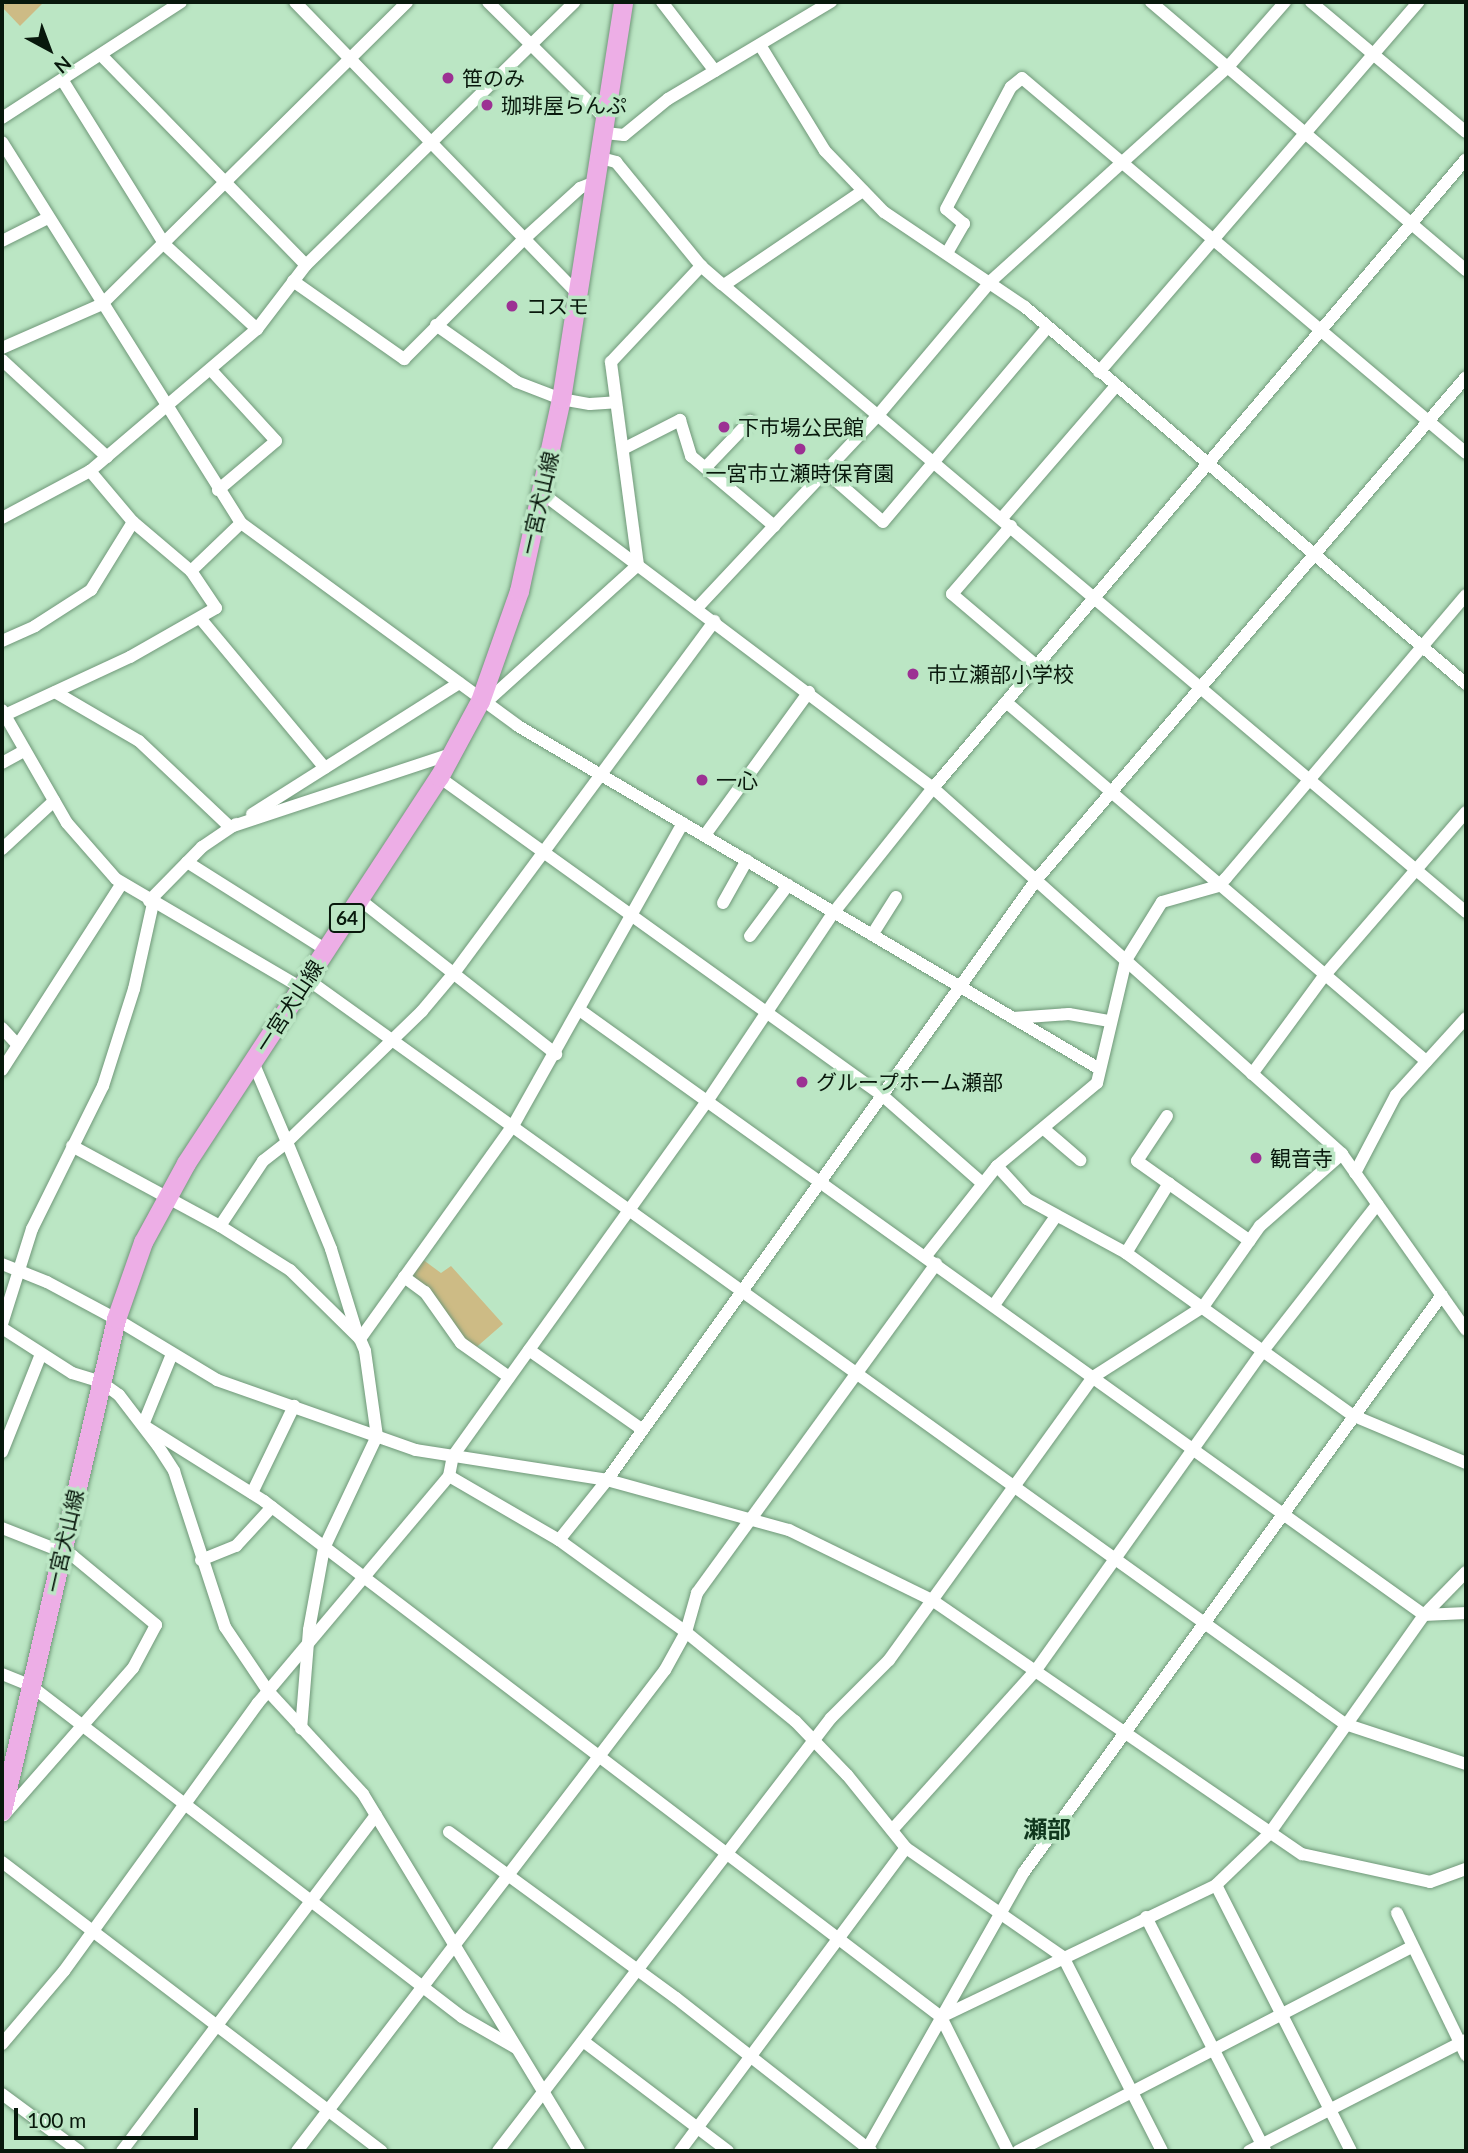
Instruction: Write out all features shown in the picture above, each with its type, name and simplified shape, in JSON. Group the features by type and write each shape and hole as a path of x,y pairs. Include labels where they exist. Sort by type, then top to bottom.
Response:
{"main road":[{"name":"一宮犬山線","path":"2,1811 116,1319 129,1276 165,1197 439,777 482,702 519,591 543,494 601,158 622,2"}],"street":[{"path":"2,118 63,81 181,2"},
{"path":"295,2 578,294"},
{"path":"2,348 102,304 165,245 407,2"},
{"path":"488,2 606,126 624,135 668,99 831,2"},
{"path":"2,517 90,471 257,330 306,265 575,2"},
{"path":"662,2 715,71"},
{"path":"1151,2 1466,270"},
{"path":"697,608 879,414 991,281 1227,68 1285,2"},
{"path":"1311,2 1466,132"},
{"path":"1099,372 1418,2"},
{"path":"760,45 811,132 884,212 991,281 1048,327 1115,387 1316,554 1466,684"},
{"path":"102,55 306,265"},
{"path":"947,253 964,224 946,209 1011,87 1022,78 1466,453"},
{"path":"63,81 165,245 257,330"},
{"path":"2,142 240,523 482,702 1098,1068"},
{"path":"601,158 616,162 701,266 934,460 1466,912"},
{"path":"2,2044 92,1931 268,1691 361,1577 449,1476 453,1457 708,1100 834,912 933,788 1466,159"},
{"path":"293,281 404,359 524,239 580,188 597,181"},
{"path":"723,285 863,191"},
{"path":"2,241 48,218"},
{"path":"638,565 625,448 611,362 701,266"},
{"path":"436,325 517,382 561,399 616,402"},
{"path":"825,471 883,522 1048,327"},
{"path":"2,360 107,457"},
{"path":"211,370 276,441 218,490"},
{"path":"559,1540 607,1480 1037,879 1203,688 1466,377"},
{"path":"1037,666 952,594 1006,522 1115,387"},
{"path":"625,448 680,420 691,456 774,526"},
{"path":"706,467 750,421"},
{"path":"90,471 133,522 191,571 216,608 131,657 55,692 3,712 54,801 94,856 122,883 151,902 304,984 392,1039 514,1124 1345,1724 1466,1764"},
{"path":"543,494 933,788 1342,1154 1466,1330"},
{"path":"2,640 35,626 91,590 133,522"},
{"path":"191,571 240,523"},
{"path":"482,702 638,565"},
{"path":"297,2151 454,1946 505,1873 665,1670 686,1632 698,1593 859,1374 982,1183 997,1166 1089,1093 1097,1083 1108,1021 1126,960 1163,902 1218,886 1466,595"},
{"path":"200,618 325,768"},
{"path":"220,1226 263,1161 287,1142 392,1039 454,973 547,852 714,621"},
{"path":"458,684 230,827 187,862 151,902 119,1037 103,1086 32,1229 22,1270 2,1326 72,1373 102,1382 143,1425 174,1471 225,1627 268,1691 363,1794 579,2151"},
{"path":"55,692 139,741 230,827"},
{"path":"705,835 809,692"},
{"path":"1006,702 1218,886 1426,1061"},
{"path":"2,763 24,750"},
{"path":"230,827 451,754"},
{"path":"439,777 547,852 631,916 883,1096 982,1183"},
{"path":"2,849 54,801"},
{"path":"1251,1074 1324,976 1466,812"},
{"path":"360,1339 514,1124 581,1011 682,823"},
{"path":"723,903 747,860"},
{"path":"187,862 326,950"},
{"path":"2,1070 122,883"},
{"path":"750,936 788,885"},
{"path":"872,935 896,897"},
{"path":"359,899 556,1054"},
{"path":"581,1011 1424,1615 1466,1613"},
{"path":"1013,1018 1069,1014 1108,1021"},
{"path":"1355,1173 1385,1113 1426,1061 1466,1018"},
{"path":"2,1028 18,1045"},
{"path":"253,1062 331,1249 372,1377 377,1436 324,1548 307,1644 301,1729"},
{"path":"1167,1116 1137,1161 1250,1241"},
{"path":"1044,1129 1080,1160"},
{"path":"72,1146 220,1226 290,1270 360,1339"},
{"path":"498,2151 814,1740 889,1660 1093,1377 1203,1307 1250,1241 1342,1154"},
{"path":"997,1166 1027,1199 1126,1253 1352,1415 1466,1463"},
{"path":"1126,1253 1169,1183"},
{"path":"892,1830 1036,1670 1262,1352 1377,1205"},
{"path":"994,1305 1056,1216"},
{"path":"2,1264 22,1270 116,1319 217,1380 377,1436 453,1457 607,1480 753,1519 833,1548 932,1600 1036,1670 1123,1734 1302,1854 1430,1882 1466,1869"},
{"path":"404,1277 425,1292 460,1343 509,1377"},
{"path":"1446,1300 1466,1308"},
{"path":"449,1832 638,1970 869,2150 1024,1872 1352,1415 1446,1300"},
{"path":"529,1350 643,1430"},
{"path":"2,1452 41,1354"},
{"path":"143,1425 172,1354"},
{"path":"252,1493 294,1406"},
{"path":"143,1425 272,1507 941,2017 1009,2151"},
{"path":"449,1476 559,1540 686,1632 814,1740 906,1848 1063,1957 1162,2151"},
{"path":"201,1560 236,1546 272,1507"},
{"path":"2,1528 62,1552 94,1571 156,1625 133,1668 80,1724 2,1818"},
{"path":"941,2017 1216,1885 1269,1834 1424,1615 1466,1572"},
{"path":"2,1674 31,1686 423,1987 505,2045 516,2048"},
{"path":"122,2151 376,1815"},
{"path":"680,2151 906,1848"},
{"path":"2,1862 381,2151"},
{"path":"1216,1885 1351,2151"},
{"path":"1249,2151 1263,2148 1331,2110 1464,2046 1397,1913"},
{"path":"1146,1917 1263,2148"},
{"path":"1018,2151 1283,2017 1412,1947"},
{"path":"583,2041 728,2151"},
{"path":"2,2094 79,2151"}],"shaded area":[{"path":"7,2 44,2 20,26 2,7"},
{"path":"422,1259 441,1273 451,1266 503,1324 472,1351 410,1275"}],"place":[{"name":"笹のみ","path":"448,78"},
{"name":"珈琲屋らんぷ","path":"487,105"},
{"name":"コスモ","path":"512,306"},
{"name":"下市場公民館","path":"724,427"},
{"name":"一宮市立瀬時保育園","path":"800,449"},
{"name":"市立瀬部小学校","path":"913,674"},
{"name":"一心","path":"702,780"},
{"name":"グループホーム瀬部","path":"802,1082"},
{"name":"観音寺","path":"1256,1158"}],"district":[{"name":"瀬部","path":"1047,1829"}]}
